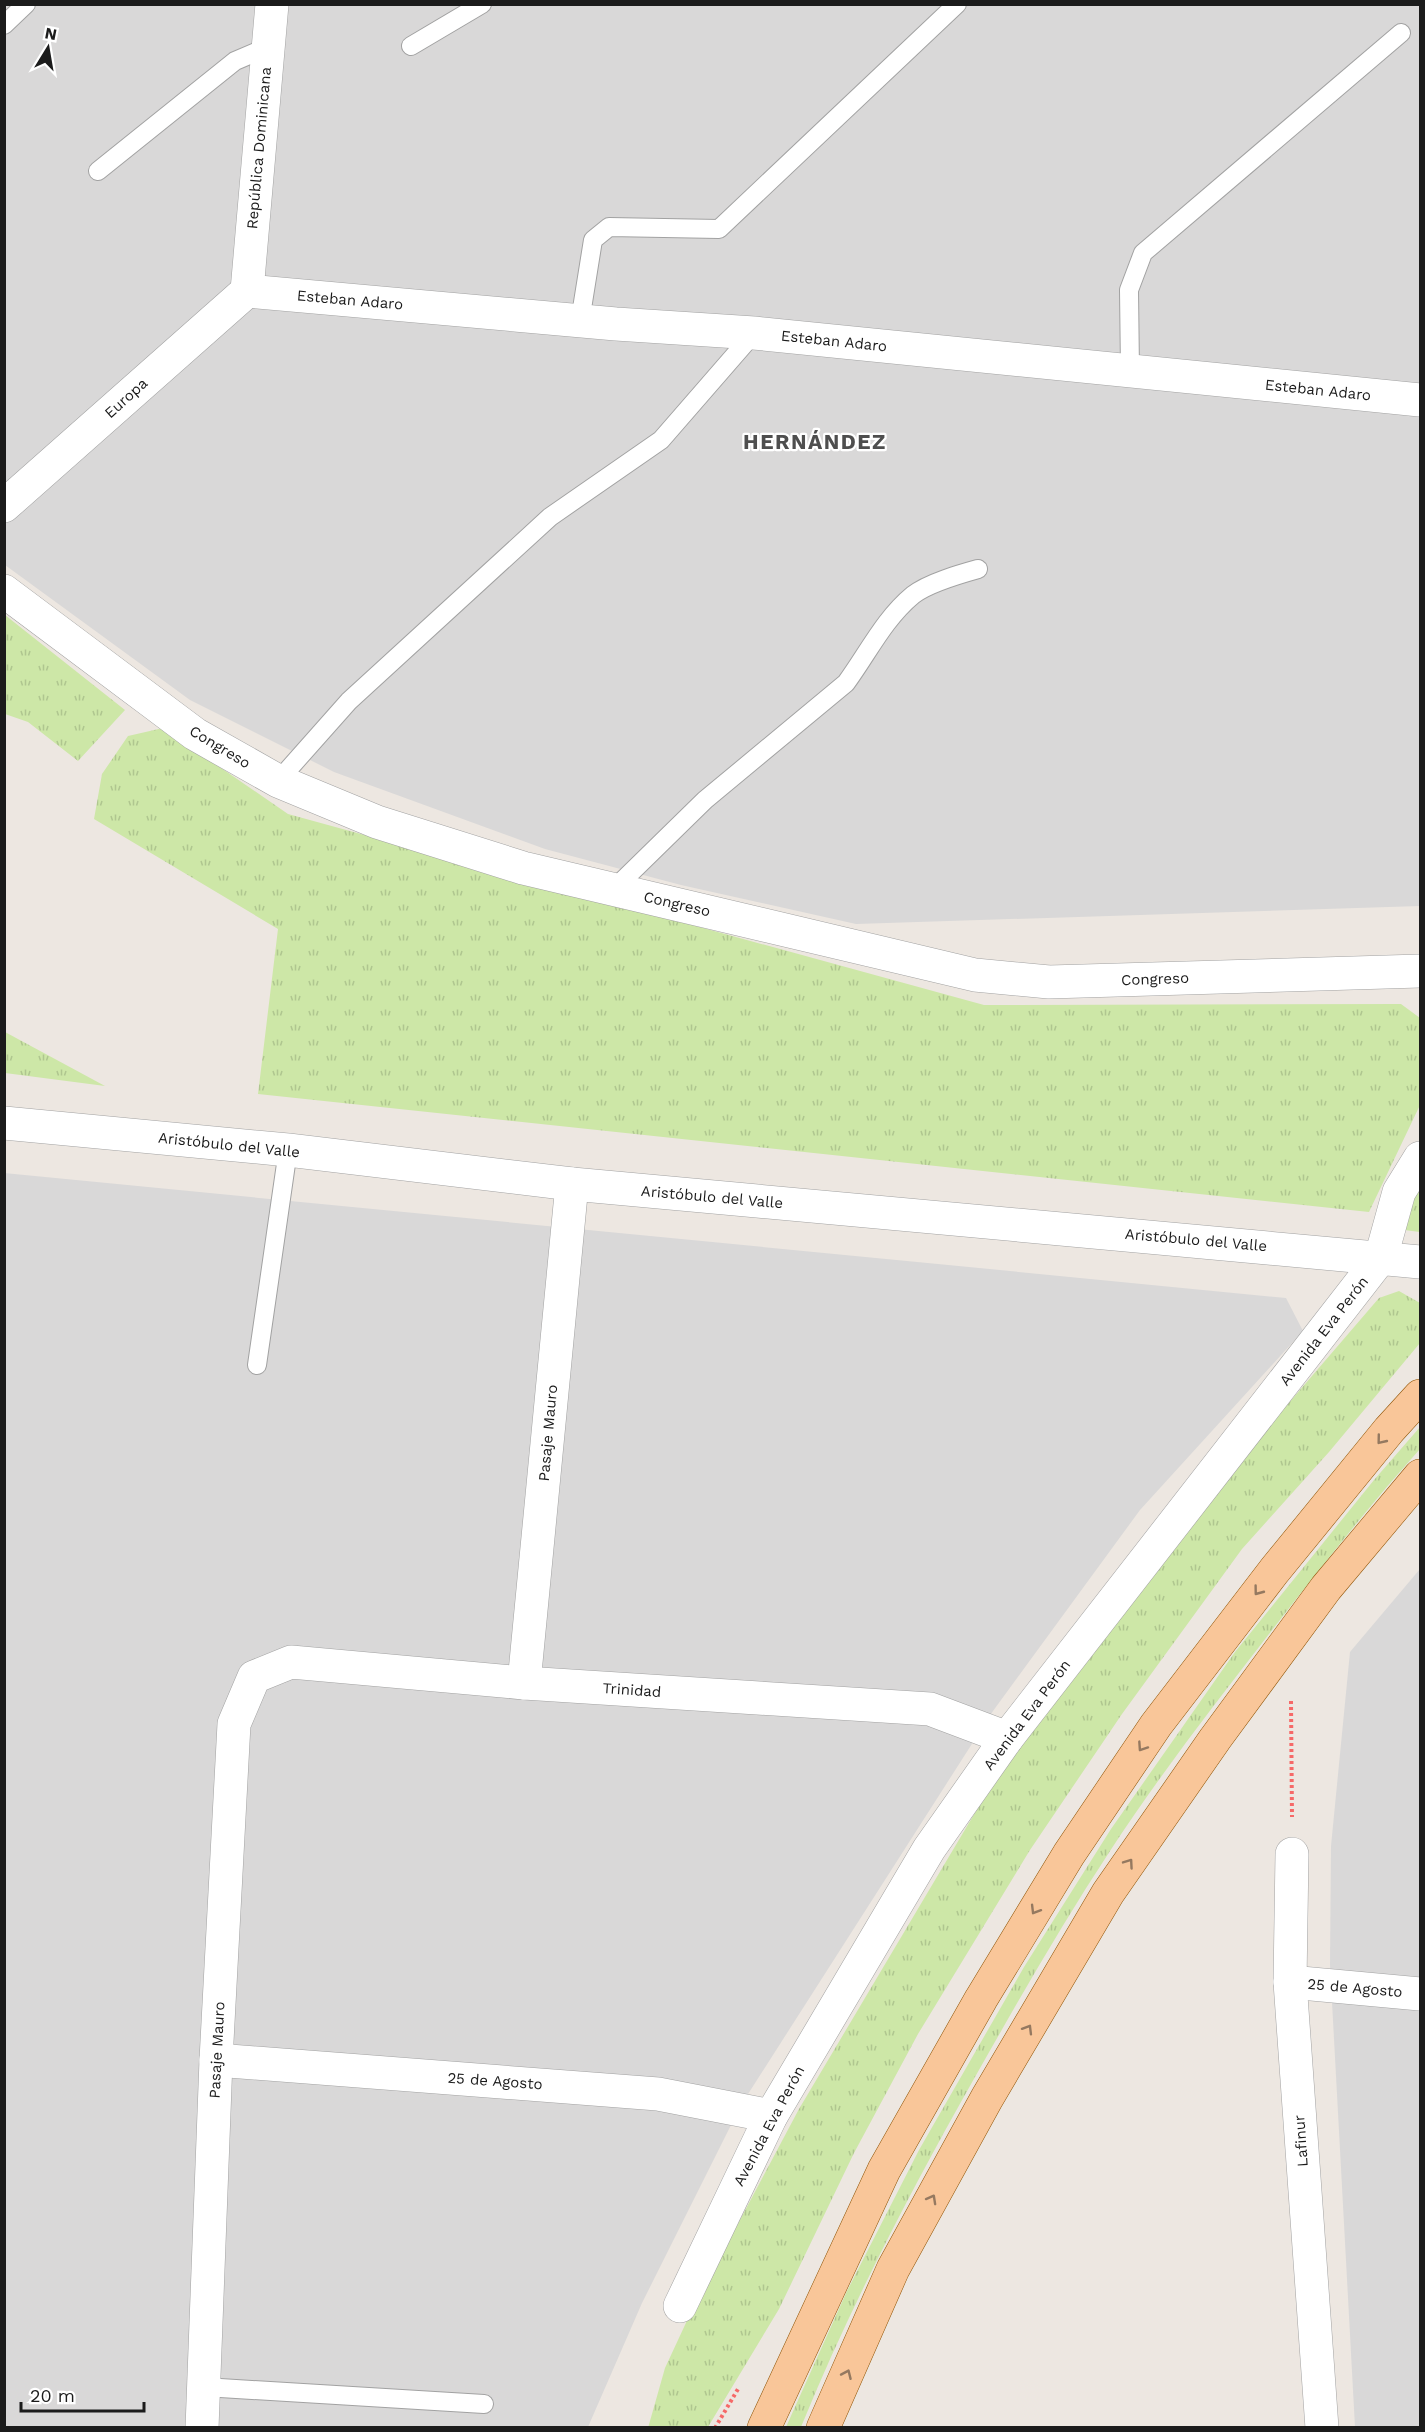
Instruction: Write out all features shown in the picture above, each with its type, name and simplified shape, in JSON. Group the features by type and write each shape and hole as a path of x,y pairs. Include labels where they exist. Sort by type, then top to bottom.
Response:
{"main road":[{"path":"764,2427 884,2170 981,1999 1069,1854 1156,1725 1267,1580 1389,1430 1420,1396"},
{"path":"823,2427 893,2269 987,2097 1108,1893 1215,1739 1326,1588 1420,1476"}],"street":[{"name":"República Dominicana","path":"247,291 272,4"},
{"name":"Esteban Adaro","path":"247,291 580,321 754,333 1420,400"},
{"name":"Europa","path":"4,506 247,291"},
{"name":"Congreso","path":"4,591 195,734 278,781 377,822 523,868 975,975 1049,982 1420,971"},
{"name":"Aristóbulo del Valle","path":"4,1123 288,1150 572,1184 1420,1262"},
{"name":"Avenida Eva Perón","path":"680,2306 771,2116 930,1849 1007,1738 1381,1257 1399,1192 1420,1158"},
{"name":"Pasaje Mauro","path":"524,1683 572,1184"},
{"name":"Trinidad","path":"254,1677 291,1662 524,1683 930,1709 1007,1738"},
{"name":"Pasaje Mauro","path":"202,2427 216,2060 234,1724 254,1677"},
{"name":"Lafinur","path":"1292,1854 1290,1982 1322,2427"},
{"name":"25 de Agosto","path":"1290,1982 1420,1994"},
{"name":"25 de Agosto","path":"216,2060 658,2094 771,2116"}],"lane":[{"path":"4,25 26,4"},
{"path":"411,46 482,4"},
{"path":"580,321 593,240 601,233 609,227 718,229 957,4"},
{"path":"1130,371 1129,290 1143,253 1401,33"},
{"path":"98,171 235,61 268,47"},
{"path":"278,781 349,701 550,517 661,440 754,333"},
{"path":"613,890 705,800 846,683 863,661 880,630 915,594 978,569"},
{"path":"257,1365 288,1150"},
{"path":"204,2387 484,2404"}],"path":[{"path":"1291,1693 1292,1854"}],"shaded area":[{"path":"4,5 1420,5 1420,906 856,924 681,885 545,849 334,772 190,700 5,565"},
{"path":"4,1173 1286,1298 1303,1331 1140,1510 993,1711 741,2105 642,2303 588,2427 5,2427"},
{"path":"1420,1569 1420,2427 1355,2427 1330,1965 1331,1846 1350,1652"}],"green space":[{"path":"5,615 125,710 78,761 28,722 5,714"},
{"path":"163,728 288,814 984,1005 1401,1004 1420,1018 1420,1105 1369,1212 258,1094 278,929 94,819 102,774 128,736"},
{"path":"5,1032 105,1086 5,1073"},
{"path":"1420,1188 1420,1232 1404,1230 1408,1206"},
{"path":"1399,1291 1420,1303 1420,1343 1329,1452 1242,1549 1122,1714 1030,1850 918,2034 854,2153 779,2309 708,2427 648,2428 665,2368 691,2312 799,2109 1001,1769 1275,1419 1379,1298"},
{"path":"1420,1427 1420,1449 1343,1540 1228,1687 1148,1795 1092,1879 1024,1991 928,2162 882,2249 801,2427 786,2427 847,2291 919,2150 1024,1967 1111,1829 1235,1652 1374,1480"}],"district":[{"name":"HERNÁNDEZ","path":"815,441"}]}
